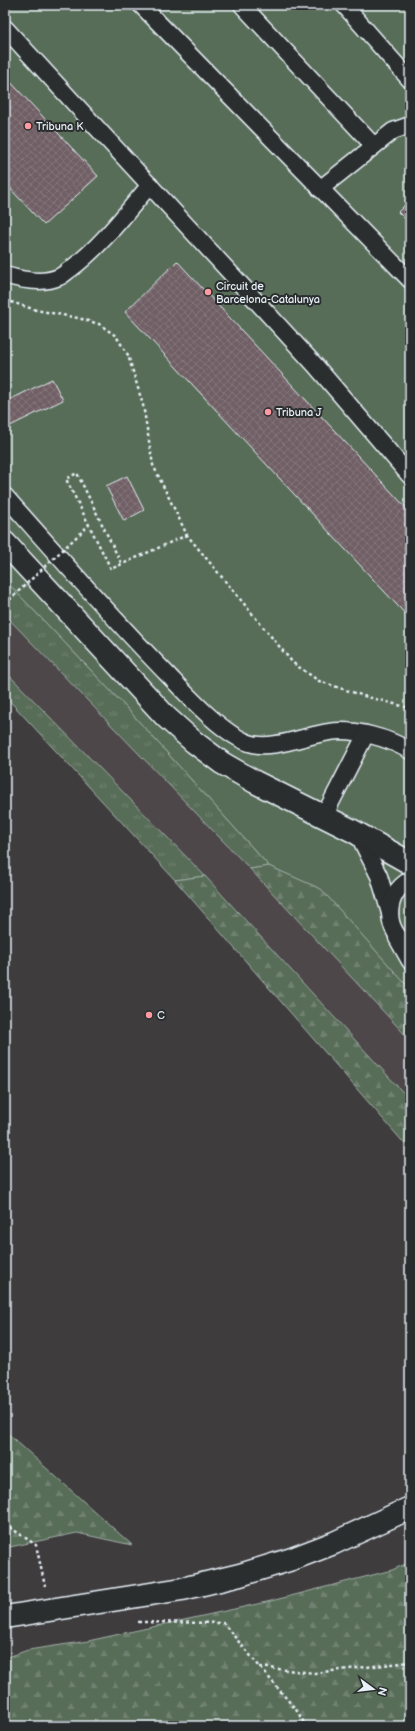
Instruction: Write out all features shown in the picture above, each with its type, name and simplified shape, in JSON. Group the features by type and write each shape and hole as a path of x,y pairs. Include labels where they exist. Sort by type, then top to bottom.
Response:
{"street":[{"path":"5,543 166,716 194,742 222,763 248,778 357,833 410,863"},
{"path":"5,1616 182,1589 240,1575 292,1559 334,1543 410,1508"}],"lane":[{"path":"141,5 410,280"},
{"path":"242,5 374,146"},
{"path":"344,5 410,80"},
{"path":"5,28 315,365 410,476"},
{"path":"320,189 393,131 410,125"},
{"path":"5,275 21,280 41,280 59,277 102,241 150,186"},
{"path":"5,496 124,630 196,704 227,730 249,743 264,744 300,740 329,732 366,734 397,743 410,751"},
{"path":"324,816 366,734"},
{"path":"357,833 379,876 394,931 410,961"},
{"path":"390,913 394,895 400,887 410,880"},
{"path":"394,931 400,939 410,945"}],"path":[{"path":"5,300 36,310 78,318 99,324 116,336 128,354 143,405 154,466 188,535 293,663 319,681 364,696 410,708"},
{"path":"121,563 77,473 66,480 111,569 121,563 188,535"},
{"path":"5,604 89,525"},
{"path":"5,1524 36,1545 42,1565"},
{"path":"134,1620 140,1624 223,1623 297,1711 306,1726"},
{"path":"260,1667 314,1673 410,1662"}],"shaded area":[{"path":"5,615 262,881 410,1040 410,1100 229,901 5,671"}],"green space":[{"name":"Circuit de Barcelona-Catalunya","path":"5,5 410,5 410,989 321,889 269,866 125,706 5,580"},
{"path":"5,580 125,706 269,866 250,869 5,615"},
{"path":"5,671 205,876 175,880 5,696"},
{"path":"269,866 321,888 410,989 410,1040 250,869"},
{"path":"205,876 410,1100 410,1150 175,880"},
{"path":"5,1431 132,1545 77,1533 5,1548"},
{"path":"410,1562 410,1726 5,1726 5,1658 28,1650 88,1641 271,1601 392,1570"}],"building":[{"name":"Tribuna K","path":"5,76 98,176 44,225 5,183"},
{"path":"410,200 410,224 398,212"},
{"name":"Tribuna J","path":"177,261 410,512 410,619 125,312"},
{"path":"52,379 63,400 10,426 5,415 5,402"},
{"path":"127,476 144,510 124,521 106,486"}],"place":[{"name":"Tribuna K","path":"28,126"},
{"name":"Circuit de Barcelona-Catalunya","path":"208,292"},
{"name":"Tribuna J","path":"268,412"},
{"name":"C","path":"149,1015"}]}
